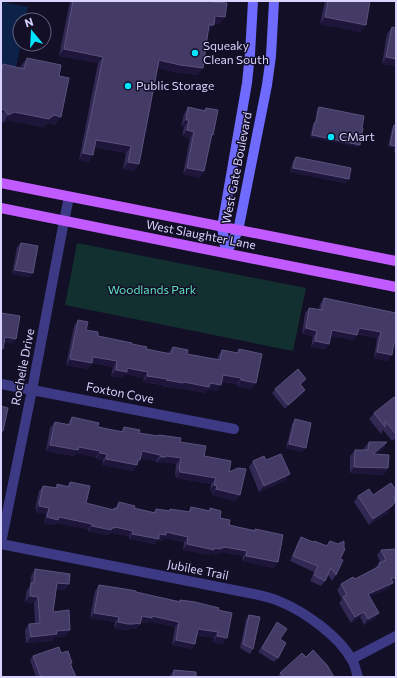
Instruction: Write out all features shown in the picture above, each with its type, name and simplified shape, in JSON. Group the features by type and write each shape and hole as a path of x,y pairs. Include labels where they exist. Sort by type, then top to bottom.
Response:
{"main road":[{"name":"West Gate Boulevard","path":"226,252 222,227 247,83 253,1"},
{"name":"West Gate Boulevard","path":"226,252 238,231 267,85 271,56 274,1"},
{"name":"West Slaughter Lane","path":"1,183 396,261"},
{"name":"West Slaughter Lane","path":"1,208 177,244 226,252 396,286"}],"street":[{"name":"Rochelle Drive","path":"1,544 69,197"},
{"name":"Foxton Cove","path":"1,384 234,429"},
{"name":"Jubilee Trail","path":"1,544 254,594 279,601 310,617 340,644 352,659 358,677"},
{"path":"352,659 396,636"}],"green space":[{"name":"Woodlands Park","path":"77,243 306,288 293,351 65,305"}],"water":[{"path":"3,2 28,7 27,12 12,12 12,52 19,52 15,72 1,69 1,11"}],"building":[{"name":"Public Storage","path":"73,1 212,1 227,3 225,17 215,16 214,25 209,25 203,68 159,60 139,164 128,162 131,146 96,140 93,155 83,153 103,57 64,49"},
{"path":"328,1 370,1 366,25 325,17"},
{"path":"392,27 396,28 396,59 386,57"},
{"path":"27,58 61,65 59,76 69,78 61,117 54,115 49,119 14,112 8,115 5,110 1,109 1,74 3,64 24,69"},
{"path":"188,107 205,111 206,108 218,110 204,171 187,168 194,132 187,130 189,120 186,120"},
{"path":"319,107 364,116 360,145 312,135"},
{"path":"394,125 396,126 396,146 390,145"},
{"path":"296,157 351,168 349,179 293,168"},
{"path":"21,243 38,246 33,273 15,270"},
{"path":"324,298 396,313 396,342 394,342 392,355 377,352 381,332 359,328 357,335 332,330 329,344 315,341 317,331 306,328 309,308 322,310"},
{"path":"1,313 20,316 16,339 5,337 3,349 1,348"},
{"path":"78,320 88,322 86,330 98,332 98,336 132,343 147,347 146,349 171,354 173,347 188,350 187,354 220,360 222,350 238,353 239,349 262,354 256,383 241,380 241,378 223,375 221,385 210,383 209,387 147,376 148,372 127,368 127,372 116,370 117,361 93,357 92,363 70,359"},
{"path":"298,369 306,379 300,384 305,390 288,405 275,389"},
{"path":"394,397 396,399 396,434 385,421 385,427 374,413"},
{"path":"1,406 8,408 3,431 1,431"},
{"path":"72,417 99,423 98,427 123,432 124,427 140,430 139,433 181,438 180,442 206,446 204,456 231,461 229,472 238,468 246,469 240,495 216,489 217,486 214,485 216,478 180,472 181,458 167,456 161,457 160,455 142,451 137,465 106,459 107,454 100,453 100,451 79,447 78,450 50,445 55,422 70,425"},
{"path":"295,419 311,423 306,448 289,444"},
{"path":"369,442 387,442 373,454 389,455 388,468 354,467 355,450 368,450"},
{"path":"281,454 290,474 264,486 253,461 264,456 266,460"},
{"path":"70,482 90,486 86,503 114,510 114,508 117,509 119,502 135,506 134,508 155,513 156,509 170,511 170,509 190,512 191,507 210,511 210,508 221,511 220,518 230,520 229,525 283,535 278,562 246,556 247,551 224,547 221,549 214,548 214,550 187,544 188,537 166,532 166,535 159,534 159,539 132,534 133,531 115,527 111,530 92,526 92,524 59,517 58,520 47,517 49,508 39,506 43,486 57,488 57,484 69,487"},
{"path":"391,483 396,490 396,494 394,495 395,502 392,506 373,519 358,496 369,489 373,495"},
{"path":"301,537 327,546 330,541 338,544 344,541 345,549 340,559 343,560 336,575 331,568 325,581 314,575 318,566 293,556"},
{"path":"396,549 396,578 391,578 393,583 368,594 379,613 368,619 364,612 355,617 343,597 347,595 341,584 353,577 355,579 380,566 379,563 386,560 381,550"},
{"path":"35,569 70,574 69,584 57,583 53,612 69,610 70,630 56,631 57,634 31,637 29,624 40,623 38,597 30,596 31,583 34,583"},
{"path":"99,585 136,591 180,602 180,600 195,602 232,613 227,638 217,636 218,632 198,629 195,644 176,640 179,622 152,616 152,618 142,616 140,624 128,624 118,622 119,617 94,613"},
{"path":"249,615 260,617 253,649 243,644"},
{"path":"277,622 287,629 280,639 286,643 278,658 262,648"},
{"path":"59,647 61,653 68,651 72,663 70,663 76,677 41,677 33,656"},
{"path":"313,650 327,665 334,677 284,677 280,673 302,653 306,657"},
{"path":"174,670 196,672 196,676 199,677 173,677"}],"place":[{"name":"Squeaky Clean South","path":"195,53"},
{"name":"Public Storage","path":"128,86"},
{"name":"CMart","path":"331,137"}]}
